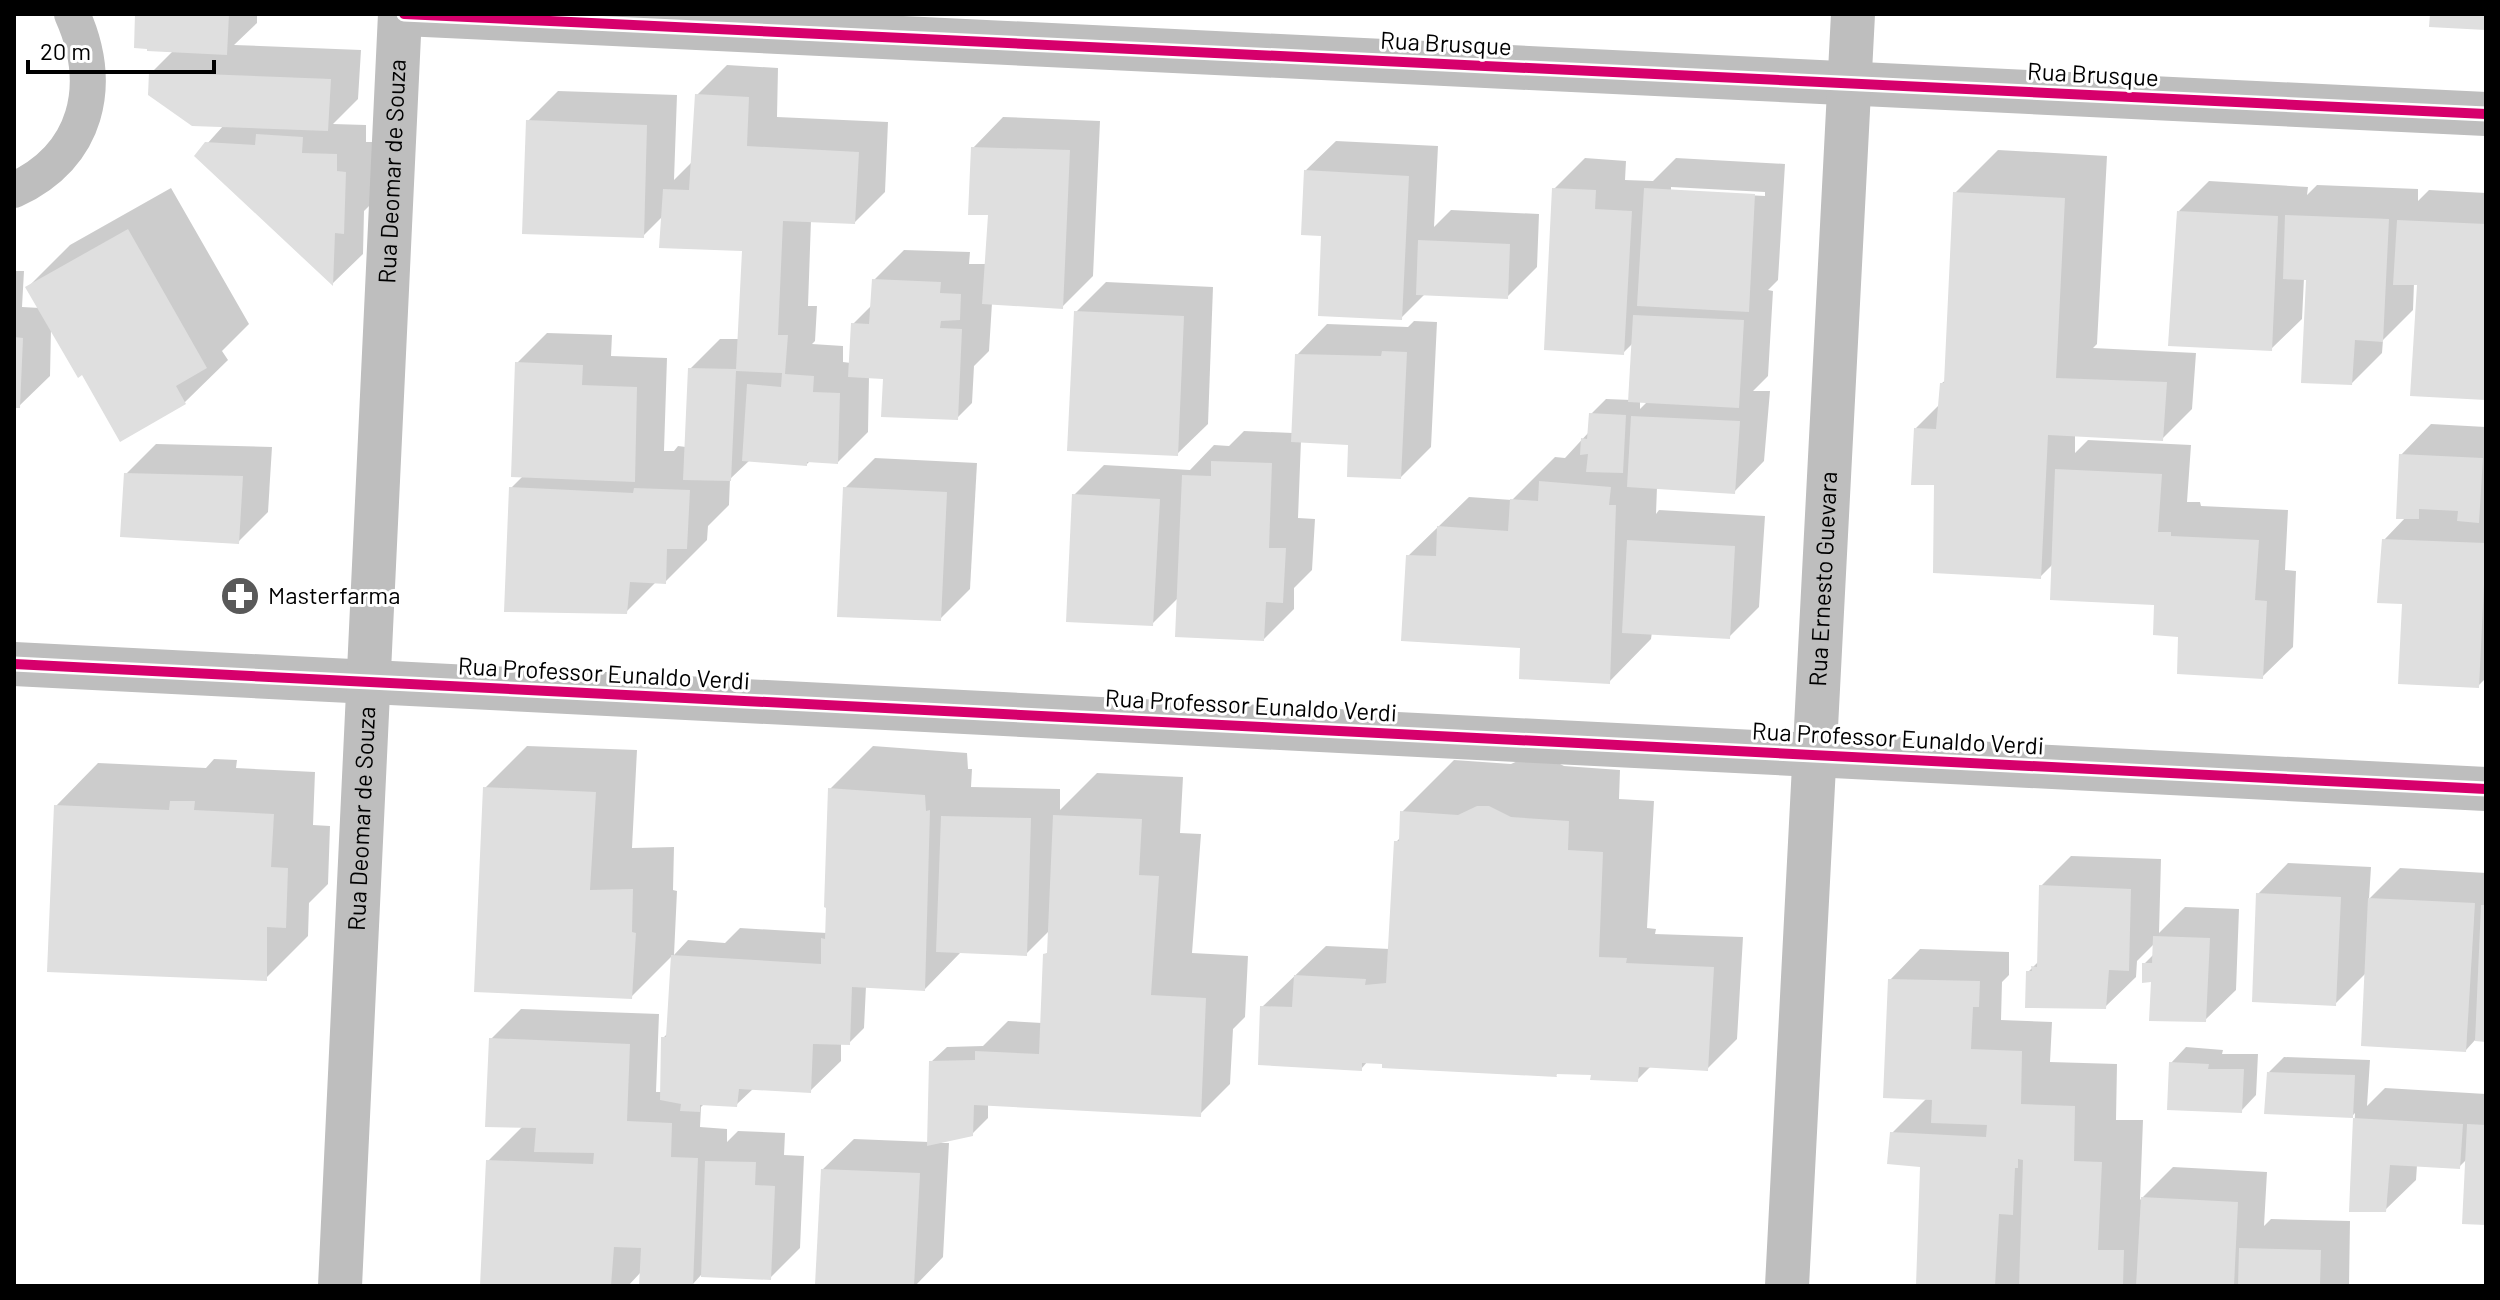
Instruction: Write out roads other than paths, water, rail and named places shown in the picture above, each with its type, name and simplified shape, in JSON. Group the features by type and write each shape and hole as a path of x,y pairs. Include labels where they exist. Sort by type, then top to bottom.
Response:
{"street":[{"name":"Rua Brusque","path":"402,14 2486,114"},
{"name":"Rua Deomar de Souza","path":"340,1286 402,14"},
{"name":"Rua Ernesto Guevara","path":"1787,1286 1853,14"},
{"name":"Rua Professor Eunaldo Verdi","path":"14,664 2486,789"}],"lane":[{"path":"14,190 30,183 53,164 74,140 79,127 87,102 87,72 80,32 72,14"}],"place":[{"name":"Masterfarma","path":"240,596"}]}
